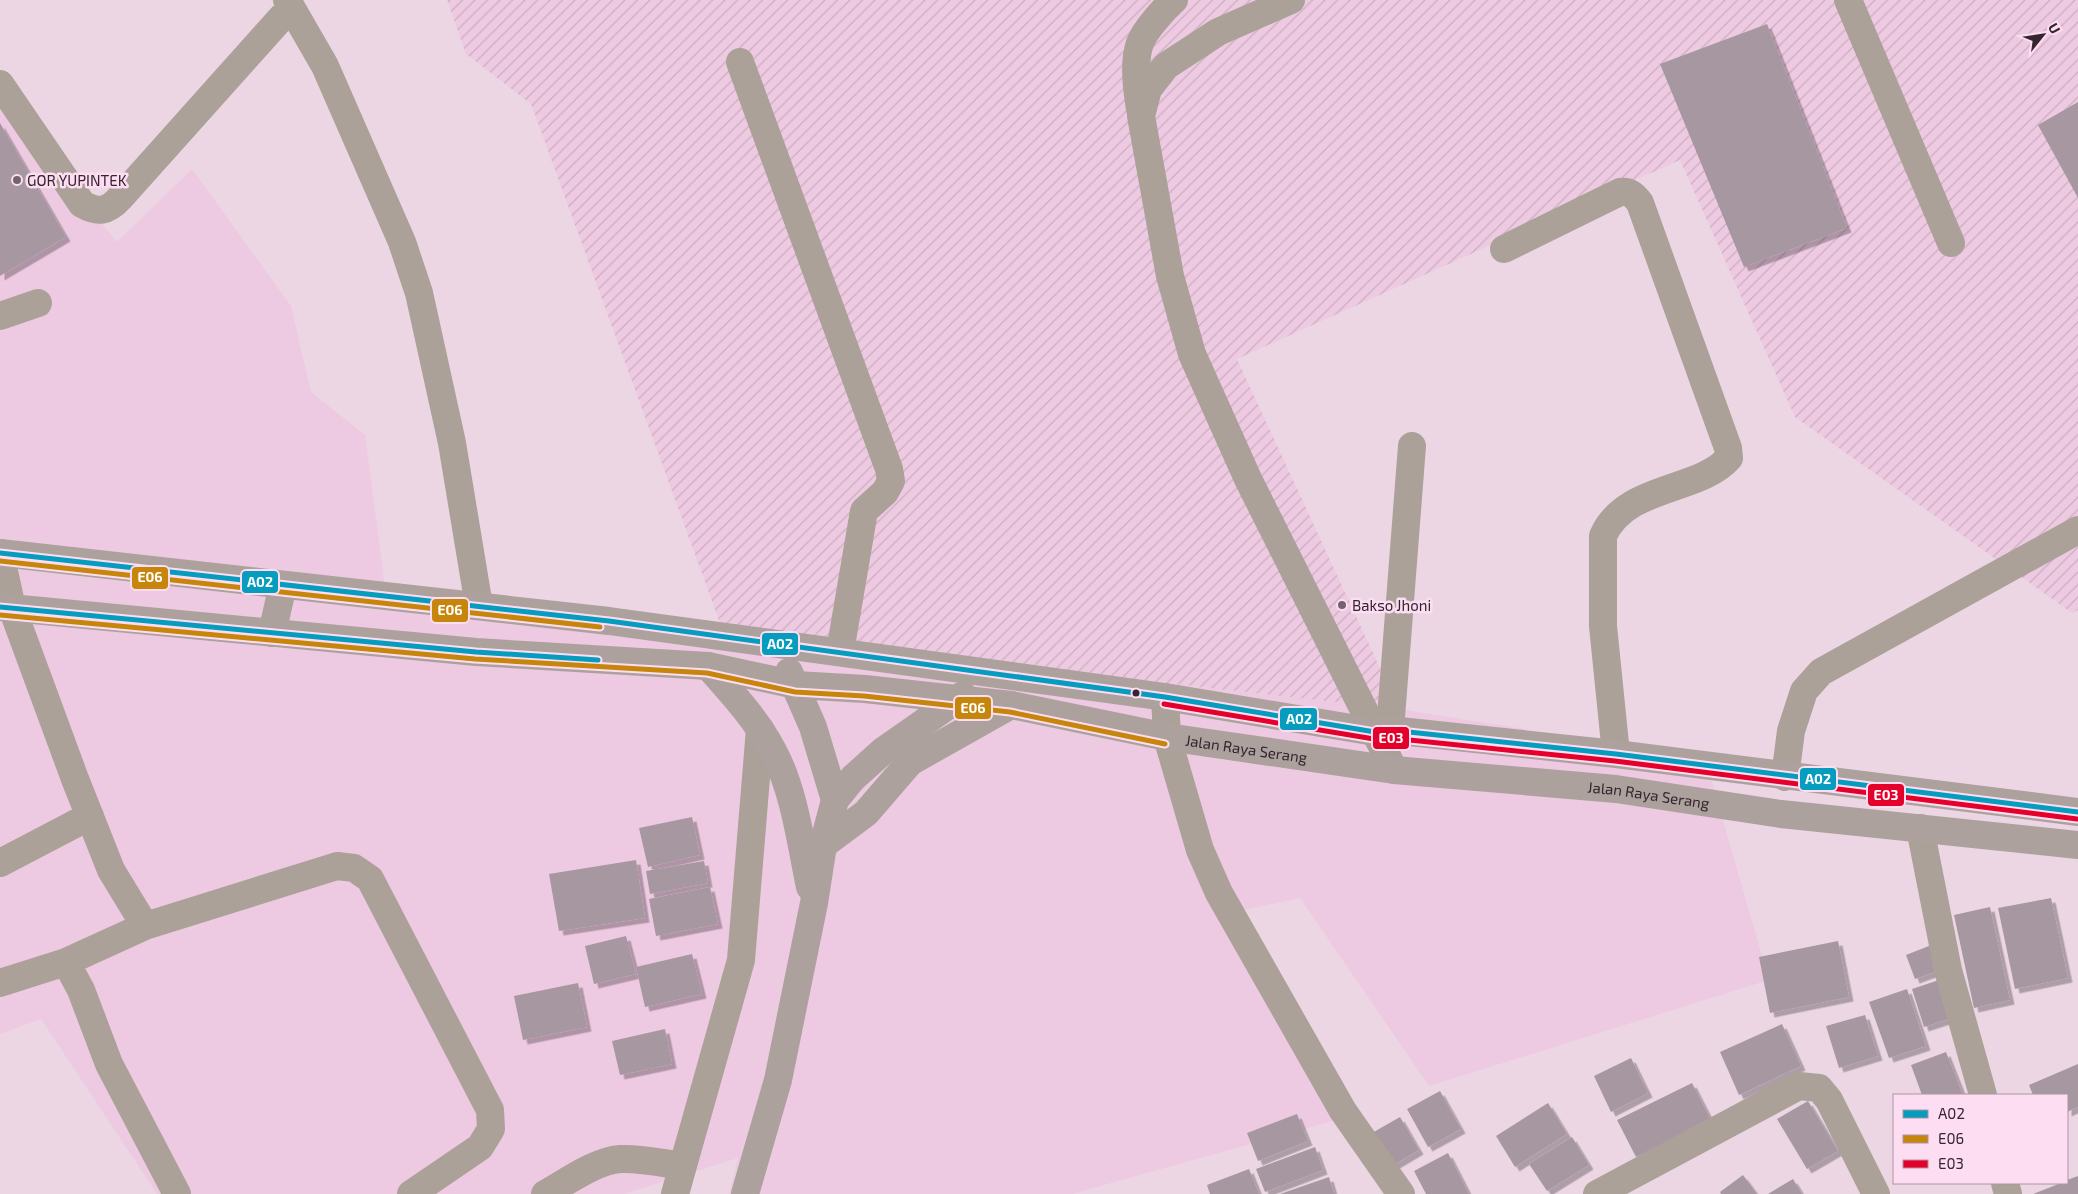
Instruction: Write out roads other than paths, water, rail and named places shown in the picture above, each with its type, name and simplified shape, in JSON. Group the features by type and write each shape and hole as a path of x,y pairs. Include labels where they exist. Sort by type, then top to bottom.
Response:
{"highway":[{"path":"0,553 609,621 775,645 1005,674 1382,731 1616,754 1785,777 2078,812"},
{"path":"272,633 283,585"},
{"name":"Jalan Raya Serang","path":"6,607 476,652 708,666 796,685 1011,705 1167,737 1394,770 1616,790 1781,814 2078,845"},
{"path":"775,645 796,685 813,727 835,800"},
{"path":"708,666 748,711 774,752 796,819 814,903"},
{"path":"744,1194 778,1080 814,903 823,845 835,800 853,778 883,751 956,699 1005,674"},
{"path":"823,845 866,813 910,762 1011,705"},
{"path":"1616,754 1616,790"},
{"path":"1781,814 1785,777"}],"street":[{"path":"1174,0 1163,10 1140,43 1136,80 1170,276 1192,354 1248,479 1382,731 1394,770"},
{"path":"1141,116 1148,89 1166,66 1218,32 1291,0"},
{"path":"1848,0 1951,244"},
{"path":"0,84 82,204 94,210 103,211 112,207 288,3 326,66 402,242 419,293 452,443 479,606"},
{"path":"740,62 889,469 891,481 885,492 864,512 840,652"},
{"path":"1504,249 1620,192 1632,194 1640,203 1728,448 1729,458 1726,462 1701,476 1650,494 1616,518 1607,527 1603,536 1603,626 1616,754"},
{"path":"0,316 38,304"},
{"path":"1382,731 1412,446"},
{"path":"1785,777 1791,731 1804,691 1821,672 2078,530"},
{"path":"0,553 6,607 111,870 145,926"},
{"path":"1165,697 1167,737 1200,850 1219,893 1343,1111 1401,1194"},
{"path":"675,1194 741,960 760,729"},
{"path":"0,863 90,816"},
{"path":"1920,828 1948,970 1983,1094"},
{"path":"0,983 66,962 145,926 337,866 354,868 370,879 490,1110 490,1129 480,1147 411,1194"},
{"path":"66,962 81,990 109,1064 177,1194"},
{"path":"1597,1194 1799,1086 1819,1088 1829,1100 1876,1194"},
{"path":"545,1194 598,1166 618,1159 644,1160 682,1166"}],"place":[{"name":"GOR YUPINTEK","path":"17,180"},
{"name":"Bakso Jhoni","path":"1342,605"}]}
